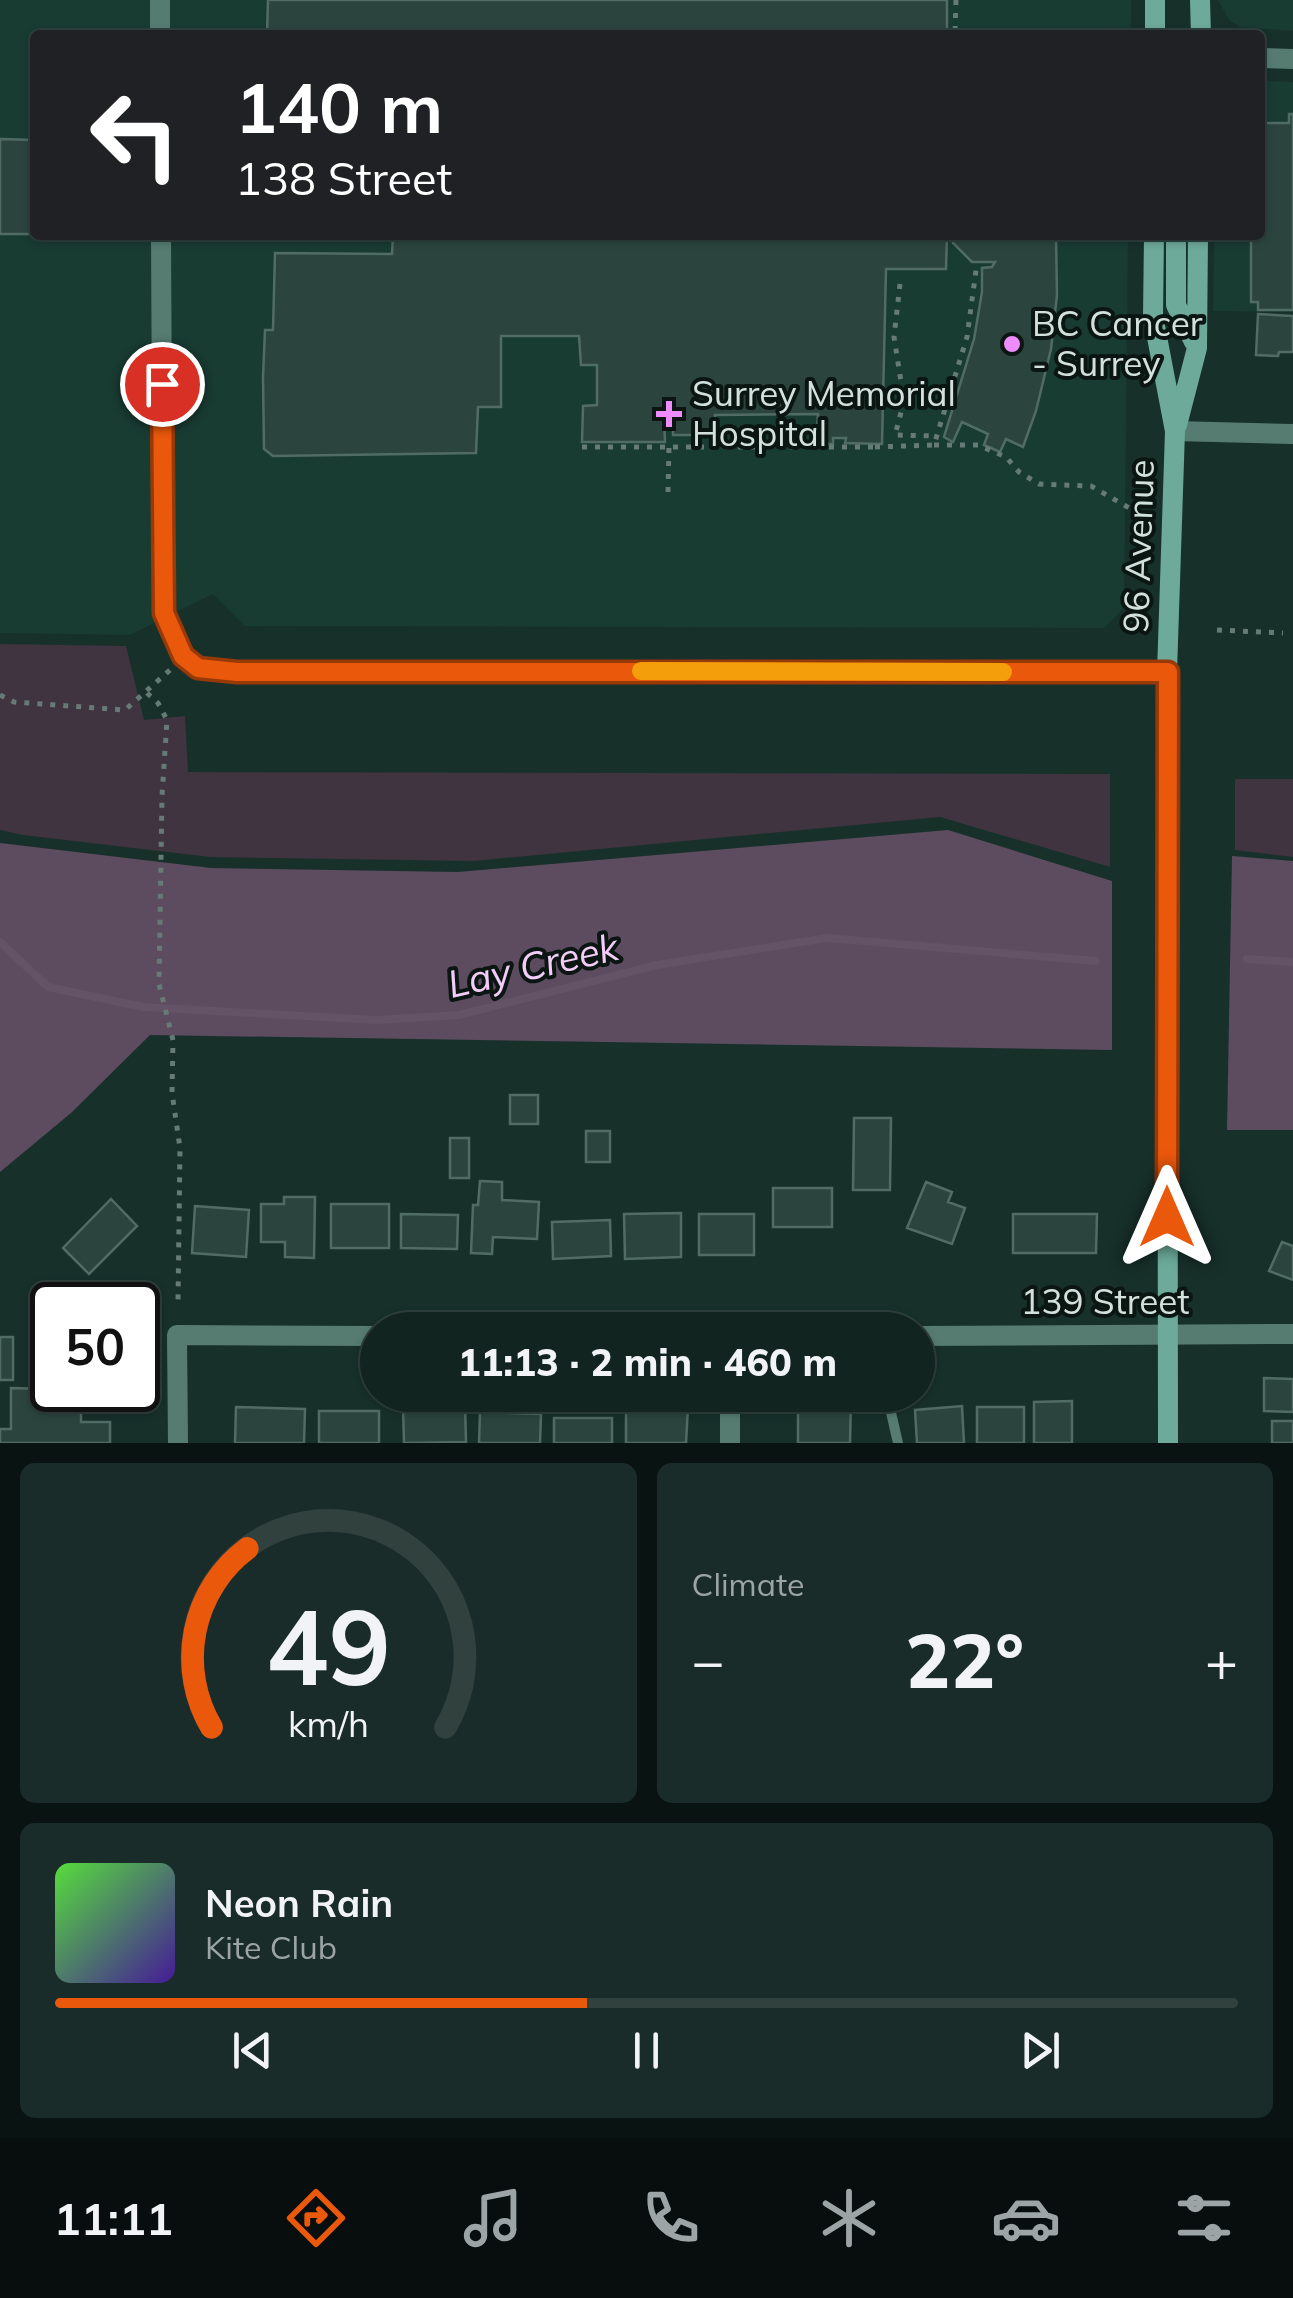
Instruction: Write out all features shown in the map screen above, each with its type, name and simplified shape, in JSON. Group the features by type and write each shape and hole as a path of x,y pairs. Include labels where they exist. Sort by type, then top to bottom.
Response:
{"main road":[{"path":"1155,0 1155,30"},
{"path":"1200,0 1201,30"},
{"name":"96 Avenue","path":"1154,240 1153,316 1175,431 1168,672 1168,1443"},
{"path":"1176,240 1176,305 1197,348"},
{"name":"96 Avenue","path":"1175,431 1197,348 1198,240"}],"street":[{"path":"160,0 160,30"},
{"path":"1265,58 1293,59"},
{"path":"161,240 164,613 183,656 198,668 237,672 1168,672"},
{"path":"1175,431 1293,434"},
{"name":"139 Street","path":"935,1336 1293,1334"},
{"path":"178,1443 177,1335 360,1336"},
{"path":"730,1412 730,1443"}],"lane":[{"path":"891,1412 898,1443"}],"path":[{"path":"955,30 956,0"},
{"path":"934,444 967,337 976,263"},
{"path":"900,284 894,337 904,401 895,435 935,436"},
{"path":"582,447 978,446 1006,457 1019,472 1040,484 1091,486 1131,509"},
{"path":"668,492 669,447"},
{"path":"1217,630 1282,632"},
{"path":"0,695 14,702 125,710 183,656"},
{"path":"147,693 168,720 162,796 160,984 173,1040 172,1093 180,1148 178,1302"}],"shaded area":[{"name":"Surrey Memorial Hospital","path":"0,0 1131,0 1131,30 30,30 30,240 1128,240 1124,608 1104,628 245,626 213,594 130,635 0,633"},
{"path":"1218,0 1293,0 1293,31 1240,27 1229,20"},
{"path":"1265,81 1293,82 1293,312 1213,311 1214,240 1265,240"},
{"path":"0,644 126,646 144,720 185,716 188,772 1110,774 1110,867 940,817 473,861 210,857 23,835 0,830"},
{"path":"1235,779 1293,779 1293,857 1235,850"},
{"path":"948,830 1112,881 1112,1050 150,1035 71,1113 0,1172 0,843 211,868 458,872"},
{"path":"1232,856 1293,861 1293,1130 1227,1130"}],"building":[{"path":"268,0 947,0 947,30 267,30"},
{"path":"1289,114 1293,114 1293,310 1258,310 1258,302 1251,302 1251,240 1265,240 1265,123 1289,123"},
{"path":"0,139 30,140 30,234 0,234"},
{"name":"Surrey Memorial Hospital","path":"393,240 947,240 946,269 886,269 882,444 845,443 846,438 833,438 833,444 816,444 818,414 715,415 715,435 673,435 673,415 664,415 665,442 582,442 583,406 597,405 597,365 581,365 579,336 501,336 501,407 478,407 476,453 273,456 264,449 263,377 265,330 273,330 275,253 392,254"},
{"name":"BC Cancer - Surrey","path":"953,240 1056,240 1057,295 1051,349 1023,447 1006,439 1000,452 984,445 988,434 962,422 953,442 944,437 974,339 982,268 992,267 995,262 972,262"},
{"path":"1258,314 1293,316 1293,352 1256,355"},
{"path":"510,1095 538,1095 538,1124 510,1124"},
{"path":"854,1118 891,1118 890,1190 853,1190"},
{"path":"586,1131 610,1131 610,1162 586,1162"},
{"path":"450,1138 469,1138 469,1178 450,1178"},
{"path":"480,1181 502,1182 502,1200 539,1202 537,1239 493,1237 492,1254 471,1253 473,1205 478,1205"},
{"path":"926,1182 952,1192 948,1202 965,1208 952,1244 907,1228"},
{"path":"773,1188 832,1188 832,1227 773,1227"},
{"path":"284,1197 315,1197 314,1258 285,1257 285,1242 261,1242 261,1204 284,1204"},
{"path":"111,1199 137,1226 89,1274 63,1248"},
{"path":"331,1204 389,1204 389,1248 331,1248"},
{"path":"195,1206 249,1210 246,1257 192,1253"},
{"path":"681,1213 681,1257 625,1259 624,1214"},
{"path":"401,1214 458,1215 457,1249 401,1248"},
{"path":"699,1214 754,1214 754,1255 699,1255"},
{"path":"1013,1214 1097,1214 1096,1253 1013,1253"},
{"path":"610,1220 611,1256 553,1259 552,1222"},
{"path":"1282,1242 1293,1246 1293,1280 1269,1271"},
{"path":"0,1337 13,1337 13,1380 0,1380"},
{"path":"1264,1378 1293,1379 1293,1412 1264,1411"},
{"path":"11,1388 30,1389 30,1412 81,1412 81,1422 110,1422 110,1443 0,1443 0,1429 11,1429"},
{"path":"1072,1401 1072,1443 1034,1443 1034,1402"},
{"path":"962,1406 964,1443 917,1443 915,1412 935,1412 935,1408"},
{"path":"236,1407 305,1409 304,1443 235,1443"},
{"path":"977,1407 1024,1407 1024,1443 977,1443"},
{"path":"319,1411 379,1412 379,1443 319,1443"},
{"path":"403,1412 465,1412 466,1442 404,1443"},
{"path":"480,1412 541,1414 540,1443 479,1443"},
{"path":"626,1412 688,1412 686,1443 626,1443"},
{"path":"798,1412 851,1412 850,1443 798,1443"},
{"path":"554,1418 612,1418 612,1443 554,1443"},
{"path":"1272,1421 1293,1421 1293,1443 1272,1443"}],"waterway":[{"name":"Lay Creek","path":"0,942 48,987 143,1007 376,1020 459,1015 657,965 827,938 1096,961"},
{"name":"Lay Creek","path":"1247,959 1293,962"}],"slow traffic":[{"path":"641,671 1003,672"}],"place":[{"name":"BC Cancer - Surrey","path":"1012,344"},
{"name":"Surrey Memorial Hospital","path":"669,414"}],"route":[{"path":"162,384 164,613 183,656 198,668 237,672 1168,672 1167,1217"}]}
